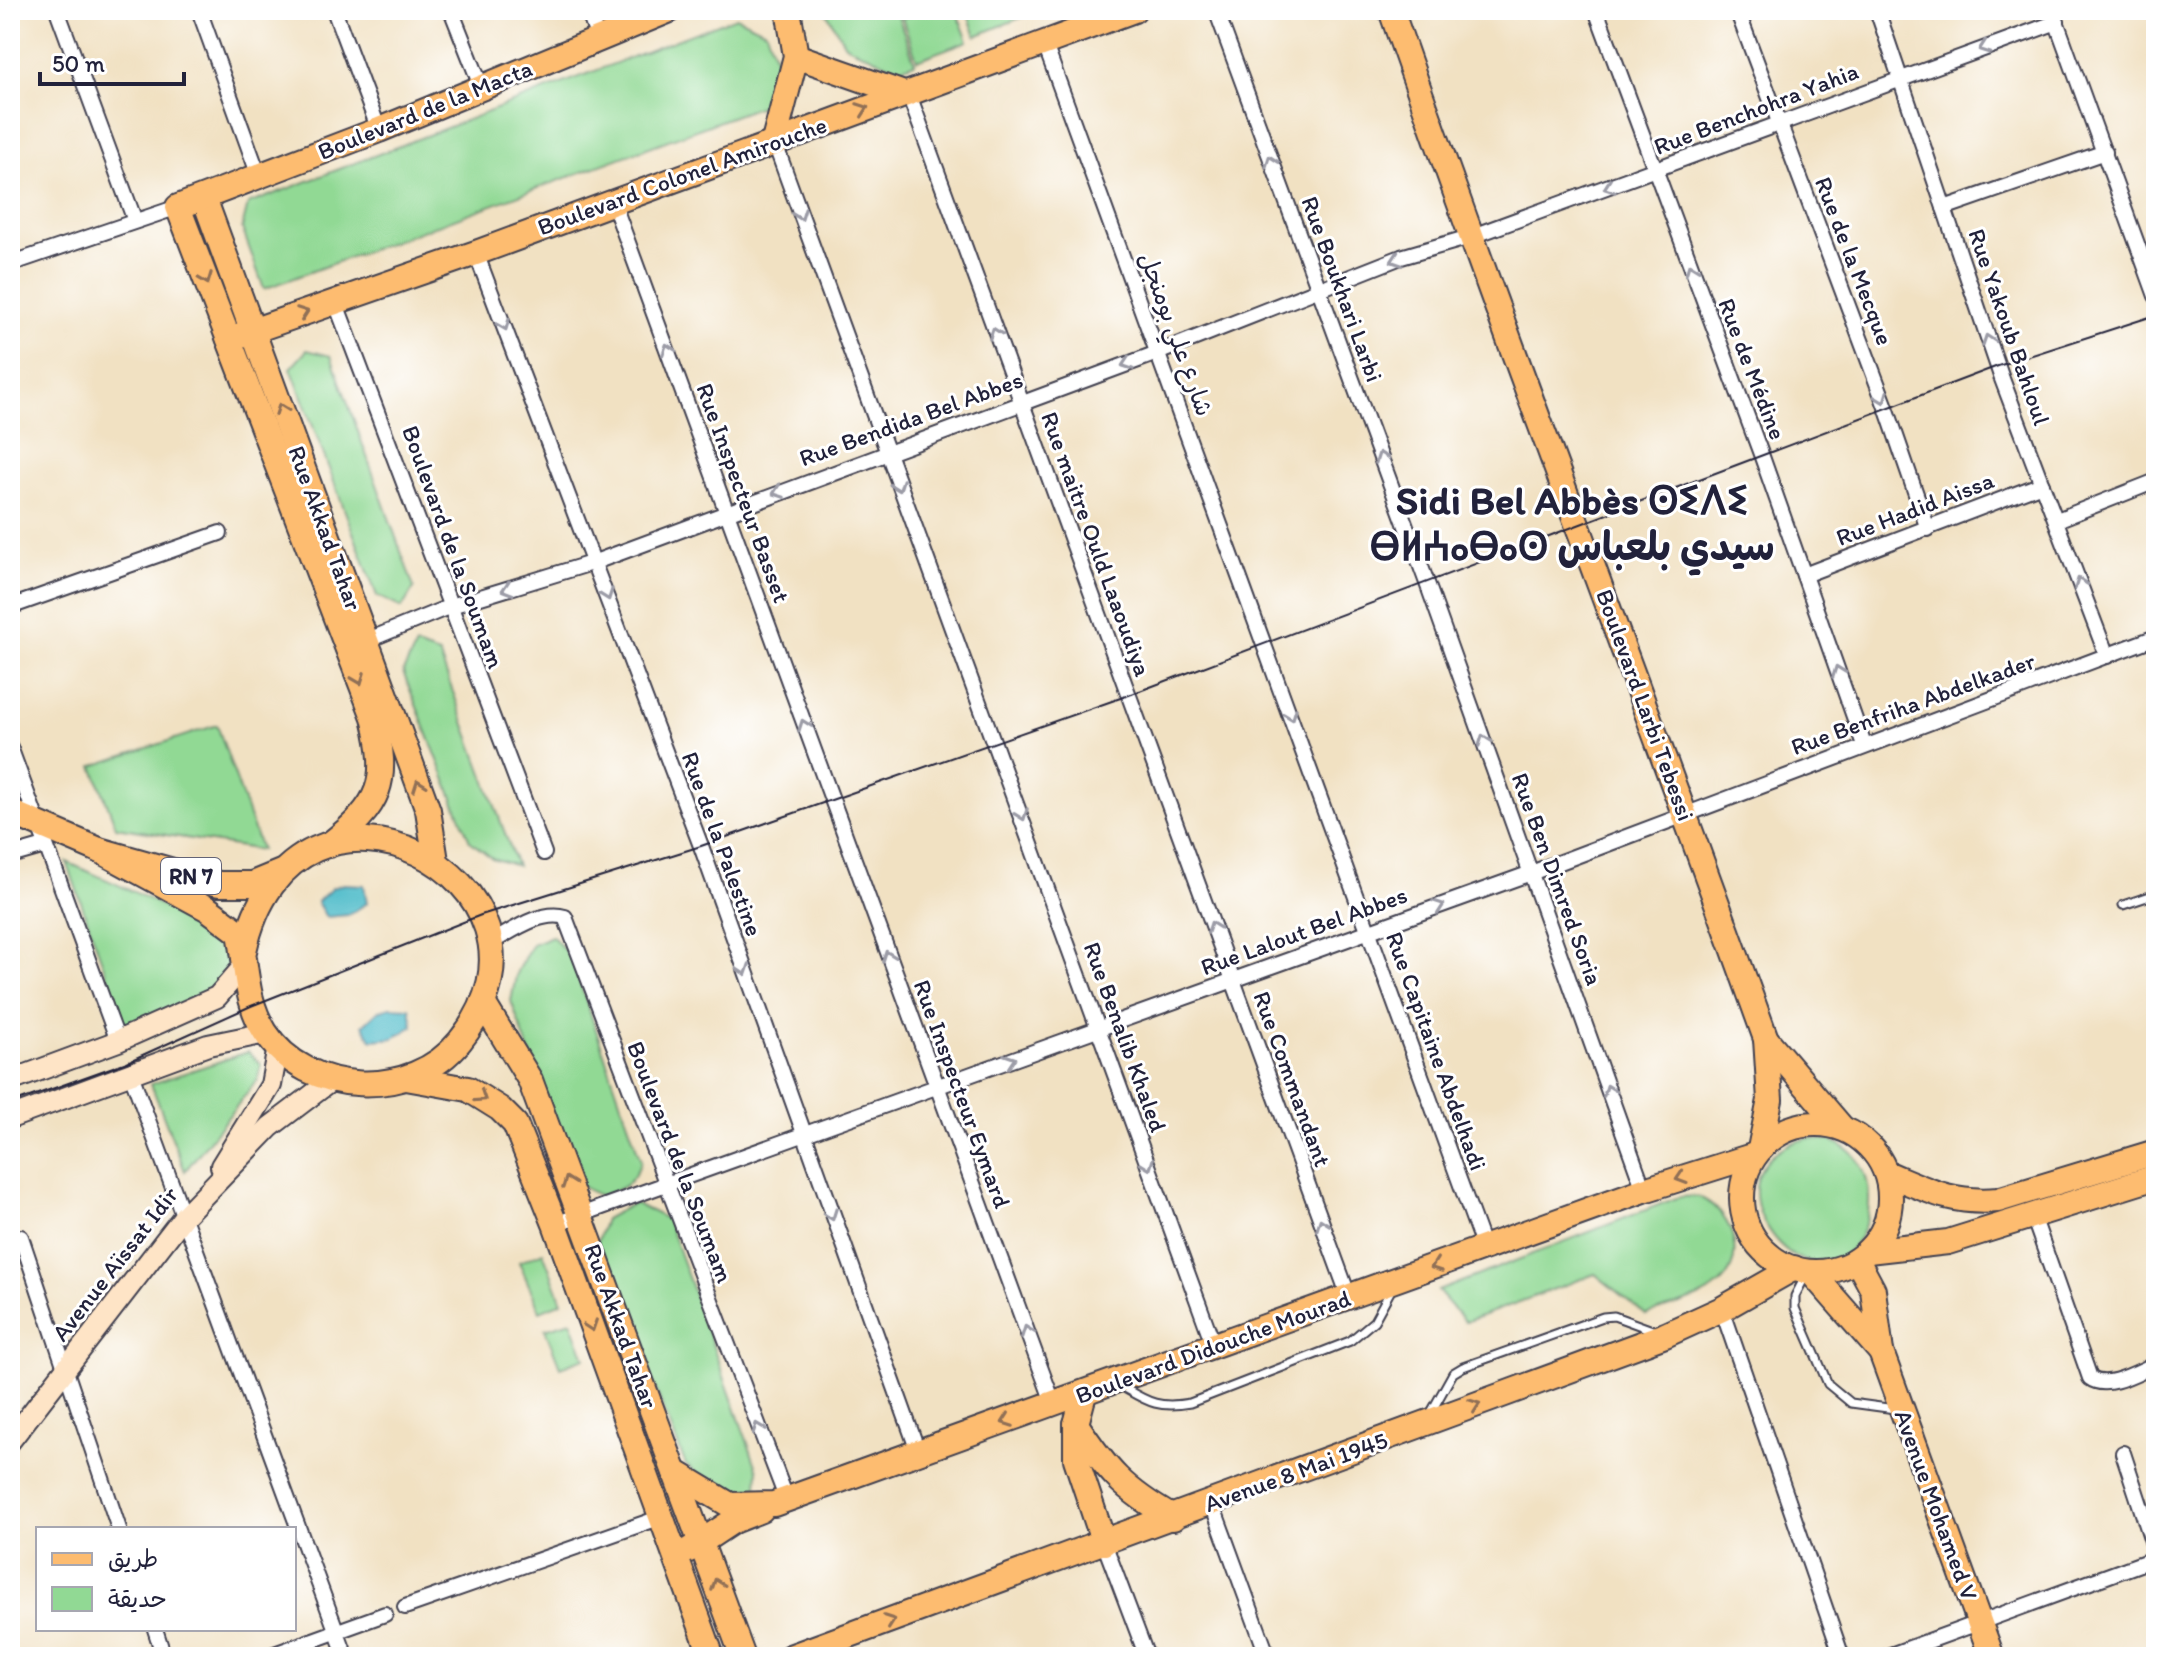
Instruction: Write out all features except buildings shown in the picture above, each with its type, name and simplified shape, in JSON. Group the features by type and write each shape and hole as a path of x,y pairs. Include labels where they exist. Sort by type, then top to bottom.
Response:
{"main road":[{"name":"Boulevard de la Macta","path":"178,207 379,130 670,10"},
{"name":"Boulevard Colonel Amirouche","path":"229,339 476,253 1134,10"},
{"name":"Boulevard Larbi Tebessi","path":"1391,10 1470,237 1766,1039"},
{"path":"774,141 796,56 785,11"},
{"path":"796,56 906,93"},
{"name":"Rue Akkad Tahar","path":"204,198 253,331 358,644 374,717 383,768 380,785 362,819 329,845"},
{"name":"Rue Akkad Tahar","path":"178,207 229,339 428,810 436,861"},
{"name":"RN 7","path":"10,812 41,835 219,884 252,884 284,871"},
{"path":"356,840 384,840 412,847 436,861 459,881 476,906 488,944 490,968 483,1003 470,1028 453,1049 431,1066 406,1078 369,1085 332,1080 303,1067 272,1040 251,1006 243,959 250,922 264,894 284,871 329,845 356,840"},
{"name":"RN 7","path":"99,850 223,919 240,933 243,959"},
{"path":"10,1081 118,1041 217,997 243,959"},
{"name":"Rue Akkad Tahar","path":"483,1003 530,1080 743,1657"},
{"path":"1766,1039 1842,1128 1868,1147 1886,1173 1890,1206 1879,1238 1862,1255 1835,1270 1804,1271"},
{"path":"1758,1152 1770,1100 1766,1039"},
{"path":"10,1118 208,1045 272,1040"},
{"path":"202,1196 271,1085 272,1040"},
{"name":"Rue Akkad Tahar","path":"406,1078 468,1089 500,1109 515,1124 555,1224 659,1518 678,1561 712,1657"},
{"path":"202,1196 270,1127 332,1080"},
{"path":"1842,1128 1798,1126 1771,1139 1748,1168 1741,1196 1746,1224 1762,1249 1804,1271 1881,1352"},
{"name":"Boulevard Didouche Mourad","path":"659,1518 686,1508 780,1502 1644,1190 1758,1152"},
{"path":"1886,1173 1956,1201 1976,1202 1998,1200 2156,1152"},
{"path":"1862,1255 1948,1242 2032,1213 2156,1177"},
{"name":"Avenue Aïssat Idir","path":"11,1440 202,1196"},
{"path":"1862,1255 1873,1290 1881,1352"},
{"name":"Avenue 8 Mai 1945","path":"790,1657 1665,1335 1804,1271"},
{"name":"Avenue Mohamed V","path":"1881,1352 1992,1657"},
{"path":"1084,1394 1076,1424 1076,1459 1104,1543"},
{"path":"1076,1424 1124,1488 1173,1518"},
{"path":"675,1472 730,1505"},
{"path":"678,1561 701,1541 733,1521 780,1502"}],"street":[{"path":"57,10 135,221"},
{"path":"199,10 259,176"},
{"path":"451,10 481,86"},
{"path":"588,10 598,39"},
{"name":"Rue Boukhari Larbi","path":"1216,10 1427,583"},
{"name":"Rue de Médine","path":"1596,10 1864,745"},
{"name":"Rue de la Mecque","path":"1737,10 1886,407 1928,529"},
{"name":"Rue Yakoub Bahloul","path":"1877,10 2042,484 2107,656"},
{"path":"339,11 379,130"},
{"path":"2055,16 2156,296"},
{"name":"Rue Benchohra Yahia","path":"1470,237 1900,78 2055,16"},
{"name":"شارع علي بومنجل","path":"1044,42 1264,642"},
{"name":"Rue maitre Ould Laaoudiya","path":"906,93 1129,695"},
{"name":"Rue Benalib Khaled","path":"774,141 885,452 996,741 1214,1346"},
{"path":"1944,208 2105,152"},
{"name":"Rue Inspecteur Basset","path":"613,202 830,799"},
{"path":"10,264 178,207"},
{"name":"Rue Bendida Bel Abbes","path":"358,644 451,606 595,562 727,510 1160,352 1318,288 1444,243 1470,237"},
{"name":"Rue de la Palestine","path":"476,253 701,846 802,1136 919,1454"},
{"name":"Boulevard de la Soumam","path":"335,301 544,853"},
{"path":"2057,520 2156,481"},
{"name":"Rue Hadid Aissa","path":"1804,575 2042,484"},
{"path":"10,607 220,533"},
{"name":"Rue Ben Dimred Soria","path":"1427,583 1644,1190"},
{"name":"Rue Benfriha Abdelkader","path":"1685,813 2156,637"},
{"name":"Rue Capitaine Abdelhadi","path":"1264,642 1484,1248"},
{"name":"Rue Commandant","path":"1129,695 1349,1297"},
{"path":"10,747 118,1041"},
{"name":"Rue Inspecteur Eymard","path":"830,799 1054,1405"},
{"name":"Rue Lalout Bel Abbes","path":"555,1224 1531,873 1685,813"},
{"path":"10,856 41,835"},
{"name":"Boulevard de la Soumam","path":"488,944 526,923 557,914 565,917 780,1502"},
{"path":"131,1074 346,1657"},
{"path":"2032,1213 2090,1378 2096,1383 2108,1382 2156,1364"},
{"path":"21,1237 118,1527"},
{"path":"1722,1309 1842,1657"},
{"path":"1885,1657 2156,1555 2123,1453"},
{"path":"1212,1504 1268,1657"},
{"path":"405,1607 659,1518"},
{"path":"1104,1543 1147,1657"},
{"path":"266,1657 385,1614"},
{"path":"156,1631 164,1657"}],"lane":[{"path":"2123,905 2156,894"},
{"path":"1804,1271 1795,1296 1795,1308 1828,1384 1851,1403 1902,1410"},
{"path":"1114,1383 1154,1405 1166,1407 1190,1403 1350,1341 1374,1321 1395,1281"},
{"path":"1424,1425 1453,1373 1574,1325 1614,1316 1665,1335"}],"green space":[{"path":"825,10 903,10 897,13 915,63 898,69 845,45"},
{"path":"923,10 956,10 968,41 917,60 902,18"},
{"path":"966,10 1040,10 976,36"},
{"path":"736,17 766,31 781,74 769,103 264,289 242,228 248,204"},
{"path":"307,350 331,356 414,588 402,608 377,596 291,368"},
{"path":"416,646 439,654 517,866 492,858 470,841 403,672"},
{"path":"217,725 261,850 116,827 93,766"},
{"path":"67,862 159,904 206,932 223,946 231,960 232,972 223,989 127,1033"},
{"path":"552,936 571,957 641,1161 626,1185 600,1196 577,1184 511,1001 517,971 532,944"},
{"path":"248,1052 261,1064 258,1079 185,1171 151,1084"},
{"path":"1810,1138 1834,1142 1856,1158 1863,1169 1869,1196 1860,1236 1839,1259 1814,1263 1789,1253 1769,1232 1758,1205 1758,1178 1774,1154"},
{"path":"1679,1197 1701,1198 1714,1207 1730,1228 1734,1241 1732,1266 1726,1277 1709,1292 1691,1300 1646,1315 1595,1274 1465,1322 1438,1291"},
{"path":"634,1203 667,1219 758,1471 757,1487 744,1493 718,1490 686,1465 597,1243 605,1219"},
{"path":"543,1252 562,1302 540,1311 519,1262"},
{"path":"571,1321 585,1358 560,1367 545,1329"}],"water":[{"path":"343,884 364,885 367,903 348,915 326,917 317,902 332,888"},
{"path":"390,1007 410,1008 413,1026 394,1038 372,1040 363,1025 378,1011"}],"tram line":[{"path":"10,1104 127,1062 251,1006 481,915 701,846 1129,695 1998,366 2156,315"}],"district":[{"name":"Sidi Bel Abbès ⵙⵉⴷⵉ ⴱⵍⵄⴰⴱⴰⵙ سيدي بلعباس","path":"1572,523"}]}
